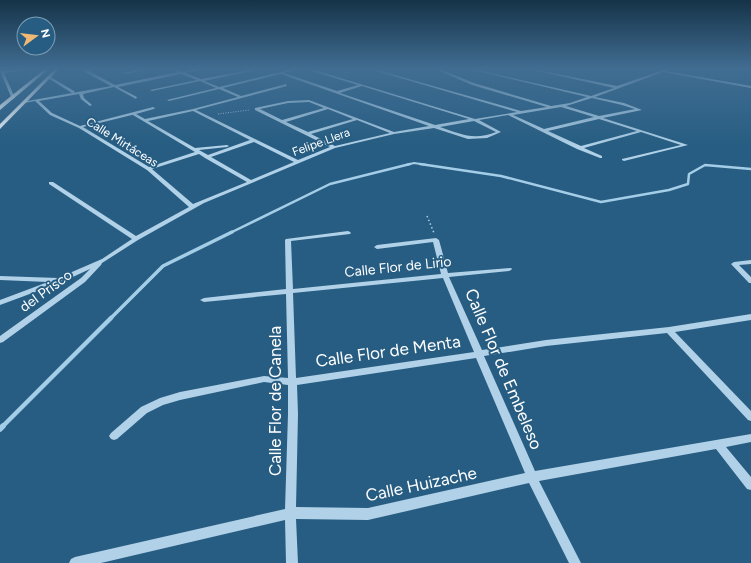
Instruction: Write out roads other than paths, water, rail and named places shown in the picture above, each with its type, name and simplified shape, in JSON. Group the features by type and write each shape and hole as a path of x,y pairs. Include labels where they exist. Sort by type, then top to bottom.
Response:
{"main road":[{"path":"0,108 17,94"},
{"path":"0,127 32,94"},
{"path":"0,112 16,111"},
{"path":"0,118 7,119"}],"street":[{"path":"11,94 13,98"},
{"path":"24,102 65,94"},
{"path":"81,94 82,98 90,105"},
{"path":"129,94 136,98"},
{"path":"169,100 191,94"},
{"path":"235,94 241,97"},
{"path":"145,120 193,110 251,94"},
{"path":"344,94 472,138 487,137 498,132 475,120 392,94"},
{"path":"460,94 521,112"},
{"path":"507,94 550,107"},
{"path":"543,131 614,114 640,110 579,94"},
{"name":"Felipe Llera","path":"0,303 60,280 104,260 136,239 193,208 334,147 394,133 570,104 598,94"},
{"name":"Calle Mirtáceas","path":"36,100 51,114 80,127 149,170 193,208"},
{"path":"334,147 256,109 288,102 309,101 394,133"},
{"path":"559,105 686,145 624,160"},
{"path":"80,127 153,108"},
{"path":"281,122 329,108"},
{"path":"193,110 298,162"},
{"path":"134,114 251,182"},
{"path":"508,114 579,148 600,156"},
{"path":"307,134 357,119"},
{"path":"579,148 641,131"},
{"path":"149,170 196,150 235,145 254,140"},
{"path":"207,157 235,145"},
{"path":"51,183 136,239"},
{"name":"Calle Flor de Canela","path":"292,563 290,513 292,382 288,240 348,233"},
{"name":"Calle Flor de Embeleso","path":"377,247 436,240 445,275 532,478 574,563"},
{"name":"del Prisco","path":"0,340 83,280 104,260"},
{"path":"751,262 734,264 751,281"},
{"name":"Calle Flor de Lirio","path":"204,300 509,269"},
{"path":"0,278 60,280"},
{"name":"Calle Flor de Menta","path":"114,436 144,410 160,402 180,396 264,379 292,382 546,343 669,330 751,317"},
{"path":"669,330 751,417"},
{"name":"Calle Huizache","path":"75,563 290,513 368,514 532,478 751,438"},
{"path":"718,444 751,485"}],"waterway":[{"path":"230,233 330,184 414,163 427,165"},
{"path":"420,164 501,176 601,202 669,190 688,184 689,174 705,165 751,169"},
{"path":"0,429 163,266 232,232"}]}
